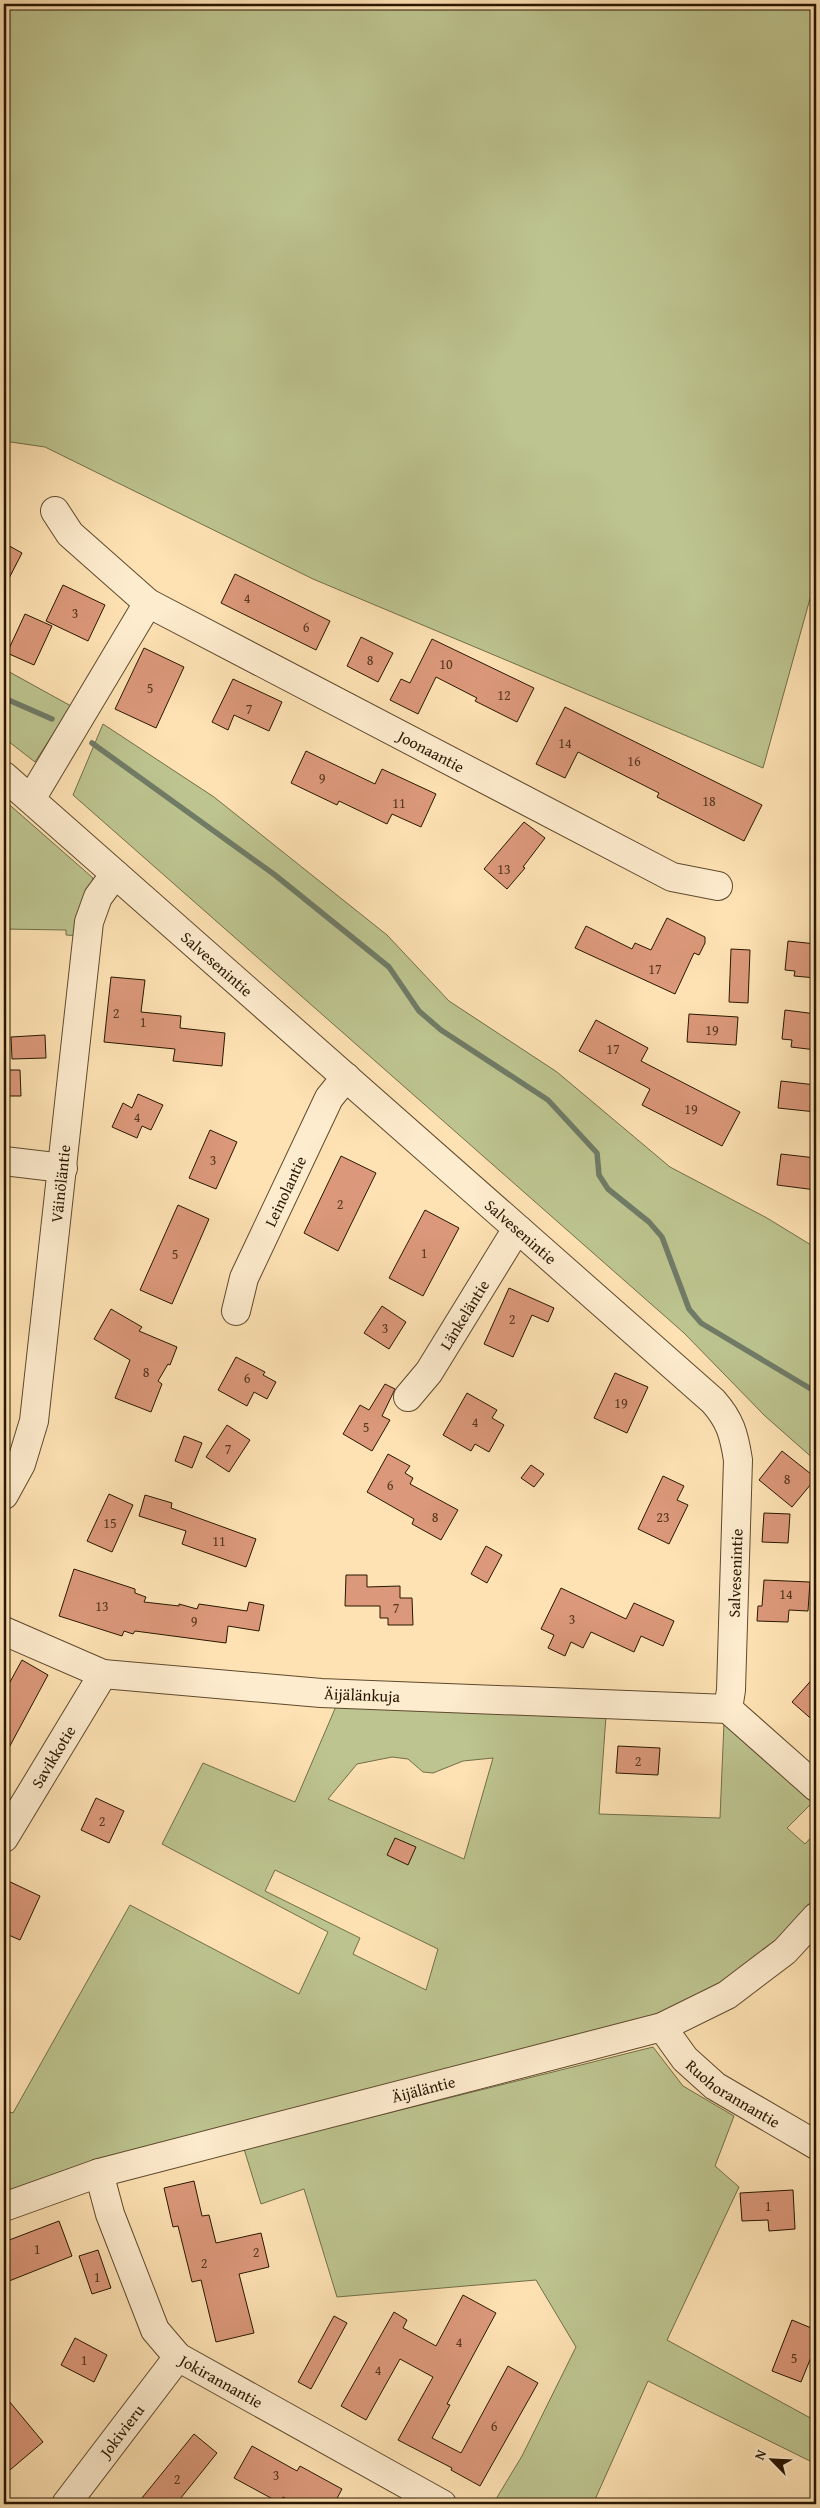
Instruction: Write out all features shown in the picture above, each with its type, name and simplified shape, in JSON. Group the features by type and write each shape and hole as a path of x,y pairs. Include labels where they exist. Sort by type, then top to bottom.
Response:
{"street":[{"name":"Joonaantie","path":"55,511 70,534 148,603 672,877 718,886"},
{"path":"31,799 148,603"},
{"name":"Salvesenintie","path":"4,776 713,1401 727,1416 735,1439 738,1460 731,1690 728,1710"},
{"name":"Väinöläntie","path":"4,1495 21,1464 34,1421 89,922 98,896 115,874"},
{"name":"Leinolantie","path":"236,1311 244,1278 329,1098 346,1077"},
{"path":"4,1161 63,1168"},
{"name":"Länkeläntie","path":"408,1397 430,1372 510,1240 519,1230"},
{"name":"Äijälänkuja","path":"4,1631 103,1674 320,1693 728,1710"},
{"name":"Savikkotie","path":"4,1838 103,1674"},
{"path":"728,1710 816,1787"},
{"name":"Äijäläntie","path":"4,2208 99,2173 662,2027 727,1994 785,1951 816,1917"},
{"name":"Ruohorannantie","path":"662,2027 685,2059 715,2086 816,2145"},
{"name":"Jokirannantie","path":"99,2173 110,2214 156,2330 178,2357 442,2504"},
{"name":"Jokivieru","path":"66,2504 178,2357"}],"green space":[{"path":"4,4 816,4 816,577 763,768 313,579 45,447 4,441"},
{"path":"4,669 71,706 35,762 4,738"},
{"path":"103,724 214,797 387,935 449,1001 557,1072 670,1167 767,1218 816,1248 816,1461 765,1416 684,1333 73,795"},
{"path":"4,800 93,878 82,936 66,935 66,930 4,929"},
{"path":"337,1704 606,1716 599,1814 720,1818 724,1722 733,1725 814,1801 787,1828 805,1844 816,1832 816,1904 771,1948 706,1993 647,2019 4,2195 4,2110 13,2113 130,1905 299,1994 328,1932 162,1844 203,1763 295,1802","holes":["392,1757 408,1759 423,1772 433,1773 463,1761 493,1758 464,1859 328,1799 357,1764","275,1870 438,1949 426,1990 353,1954 360,1938 265,1891"]},
{"path":"653,2047 683,2086 734,2116 715,2166 739,2187 667,2340 816,2421 816,2464 648,2381 593,2504 493,2504 522,2456 576,2347 536,2280 337,2297 304,2189 261,2204 244,2149"}],"building":[{"path":"4,543 22,553 4,588"},
{"path":"235,574 330,621 316,650 221,603"},
{"path":"63,585 105,605 88,641 46,621"},
{"path":"25,614 52,626 34,665 7,653"},
{"path":"361,637 393,653 378,682 347,666"},
{"path":"432,639 534,688 517,722 475,701 477,698 436,677 418,714 390,700 401,679 410,683"},
{"path":"144,648 184,667 156,728 115,709"},
{"path":"233,679 282,702 269,731 234,715 228,730 212,722"},
{"path":"565,707 762,805 744,841 657,797 659,793 578,752 565,778 536,764"},
{"path":"306,751 375,784 382,769 436,794 421,827 392,814 387,824 339,801 337,805 291,783"},
{"path":"524,822 545,838 523,867 525,868 507,889 484,869"},
{"path":"667,918 705,937 705,943 699,955 694,953 675,994 575,948 586,926 632,949 635,943 651,950"},
{"path":"788,941 816,944 816,978 794,976 795,971 785,970"},
{"path":"731,949 750,950 748,1003 729,1002"},
{"path":"111,977 145,980 141,1012 181,1016 180,1028 225,1033 222,1066 173,1061 175,1049 104,1042"},
{"path":"785,1010 816,1014 816,1050 791,1047 792,1040 782,1039"},
{"path":"689,1014 738,1017 736,1045 687,1042"},
{"path":"596,1020 648,1048 641,1061 740,1112 722,1146 642,1105 650,1089 579,1051"},
{"path":"45,1035 46,1058 12,1059 11,1037"},
{"path":"4,1070 20,1070 21,1096 4,1096"},
{"path":"781,1081 816,1085 816,1112 778,1108"},
{"path":"138,1094 163,1105 151,1130 142,1126 137,1138 112,1127 123,1103 132,1108"},
{"path":"210,1130 237,1142 216,1189 189,1178"},
{"path":"781,1154 816,1158 816,1190 777,1185"},
{"path":"341,1156 376,1173 338,1251 304,1233"},
{"path":"178,1205 209,1219 172,1304 140,1290"},
{"path":"425,1210 459,1228 423,1296 389,1278"},
{"path":"509,1288 554,1308 548,1322 532,1315 513,1357 484,1344"},
{"path":"382,1306 406,1322 389,1349 364,1333"},
{"path":"111,1309 142,1327 139,1331 177,1347 170,1365 168,1364 158,1381 162,1384 151,1412 115,1398 130,1360 94,1339"},
{"path":"236,1357 265,1372 263,1375 276,1382 267,1399 254,1392 247,1406 218,1390"},
{"path":"615,1373 648,1387 627,1433 594,1418"},
{"path":"385,1384 395,1389 382,1416 390,1420 372,1451 343,1434 360,1405 369,1410"},
{"path":"467,1393 497,1410 492,1418 504,1425 489,1452 475,1444 471,1451 443,1435"},
{"path":"227,1425 250,1440 229,1472 206,1457"},
{"path":"184,1436 202,1443 192,1468 175,1461"},
{"path":"782,1451 816,1478 792,1507 759,1480"},
{"path":"388,1454 410,1466 405,1473 413,1478 410,1484 458,1510 441,1540 412,1524 414,1519 367,1492"},
{"path":"531,1465 544,1474 534,1487 521,1478"},
{"path":"663,1476 684,1486 677,1500 688,1505 669,1544 638,1529"},
{"path":"109,1494 133,1505 112,1552 87,1541"},
{"path":"145,1495 172,1503 171,1508 256,1539 246,1567 182,1544 186,1531 139,1516"},
{"path":"764,1513 790,1514 788,1543 762,1542"},
{"path":"486,1546 502,1555 487,1583 471,1574"},
{"path":"74,1569 135,1589 135,1593 146,1597 144,1602 179,1606 179,1604 197,1609 199,1604 247,1611 249,1602 264,1605 259,1631 228,1626 226,1643 135,1631 133,1634 124,1631 122,1636 59,1616"},
{"path":"346,1575 367,1575 367,1587 400,1586 400,1598 412,1598 413,1625 388,1625 388,1618 380,1618 380,1606 345,1606"},
{"path":"764,1580 810,1582 808,1611 789,1610 788,1622 757,1621 758,1606 762,1606"},
{"path":"561,1588 626,1619 634,1603 674,1621 663,1646 641,1636 634,1652 591,1632 583,1648 571,1642 565,1656 548,1648 554,1635 541,1629"},
{"path":"22,1660 48,1675 4,1757 4,1693"},
{"path":"816,1675 816,1723 792,1702"},
{"path":"618,1746 660,1748 658,1775 616,1773"},
{"path":"96,1798 124,1811 109,1843 81,1830"},
{"path":"395,1838 416,1847 408,1865 387,1855"},
{"path":"4,1879 40,1896 20,1940 4,1933"},
{"path":"194,2181 202,2216 209,2215 216,2243 261,2233 269,2267 239,2274 254,2333 216,2342 201,2280 192,2282 178,2226 173,2227 164,2188"},
{"path":"793,2190 795,2229 769,2231 768,2220 742,2221 740,2193"},
{"path":"59,2221 72,2256 4,2283 4,2242"},
{"path":"98,2250 111,2288 92,2294 79,2256"},
{"path":"463,2295 496,2313 447,2404 450,2405 432,2438 461,2453 508,2366 538,2383 480,2486 451,2470 452,2468 398,2440 433,2377 400,2359 366,2420 341,2406 394,2312 407,2320 403,2328 436,2346"},
{"path":"334,2316 347,2323 311,2389 298,2382"},
{"path":"792,2320 816,2330 816,2345 801,2382 772,2371"},
{"path":"75,2338 107,2355 94,2382 61,2365"},
{"path":"4,2395 43,2442 4,2475"},
{"path":"194,2434 217,2453 176,2504 137,2504"},
{"path":"252,2446 297,2471 300,2466 342,2489 334,2504 296,2504 283,2497 280,2503 234,2478"}],"waterway":[{"path":"4,698 52,719"},
{"path":"92,743 275,875 389,967 419,1011 441,1030 548,1100 597,1153 599,1175 608,1189 649,1222 662,1237 689,1309 701,1323 816,1392"}]}
